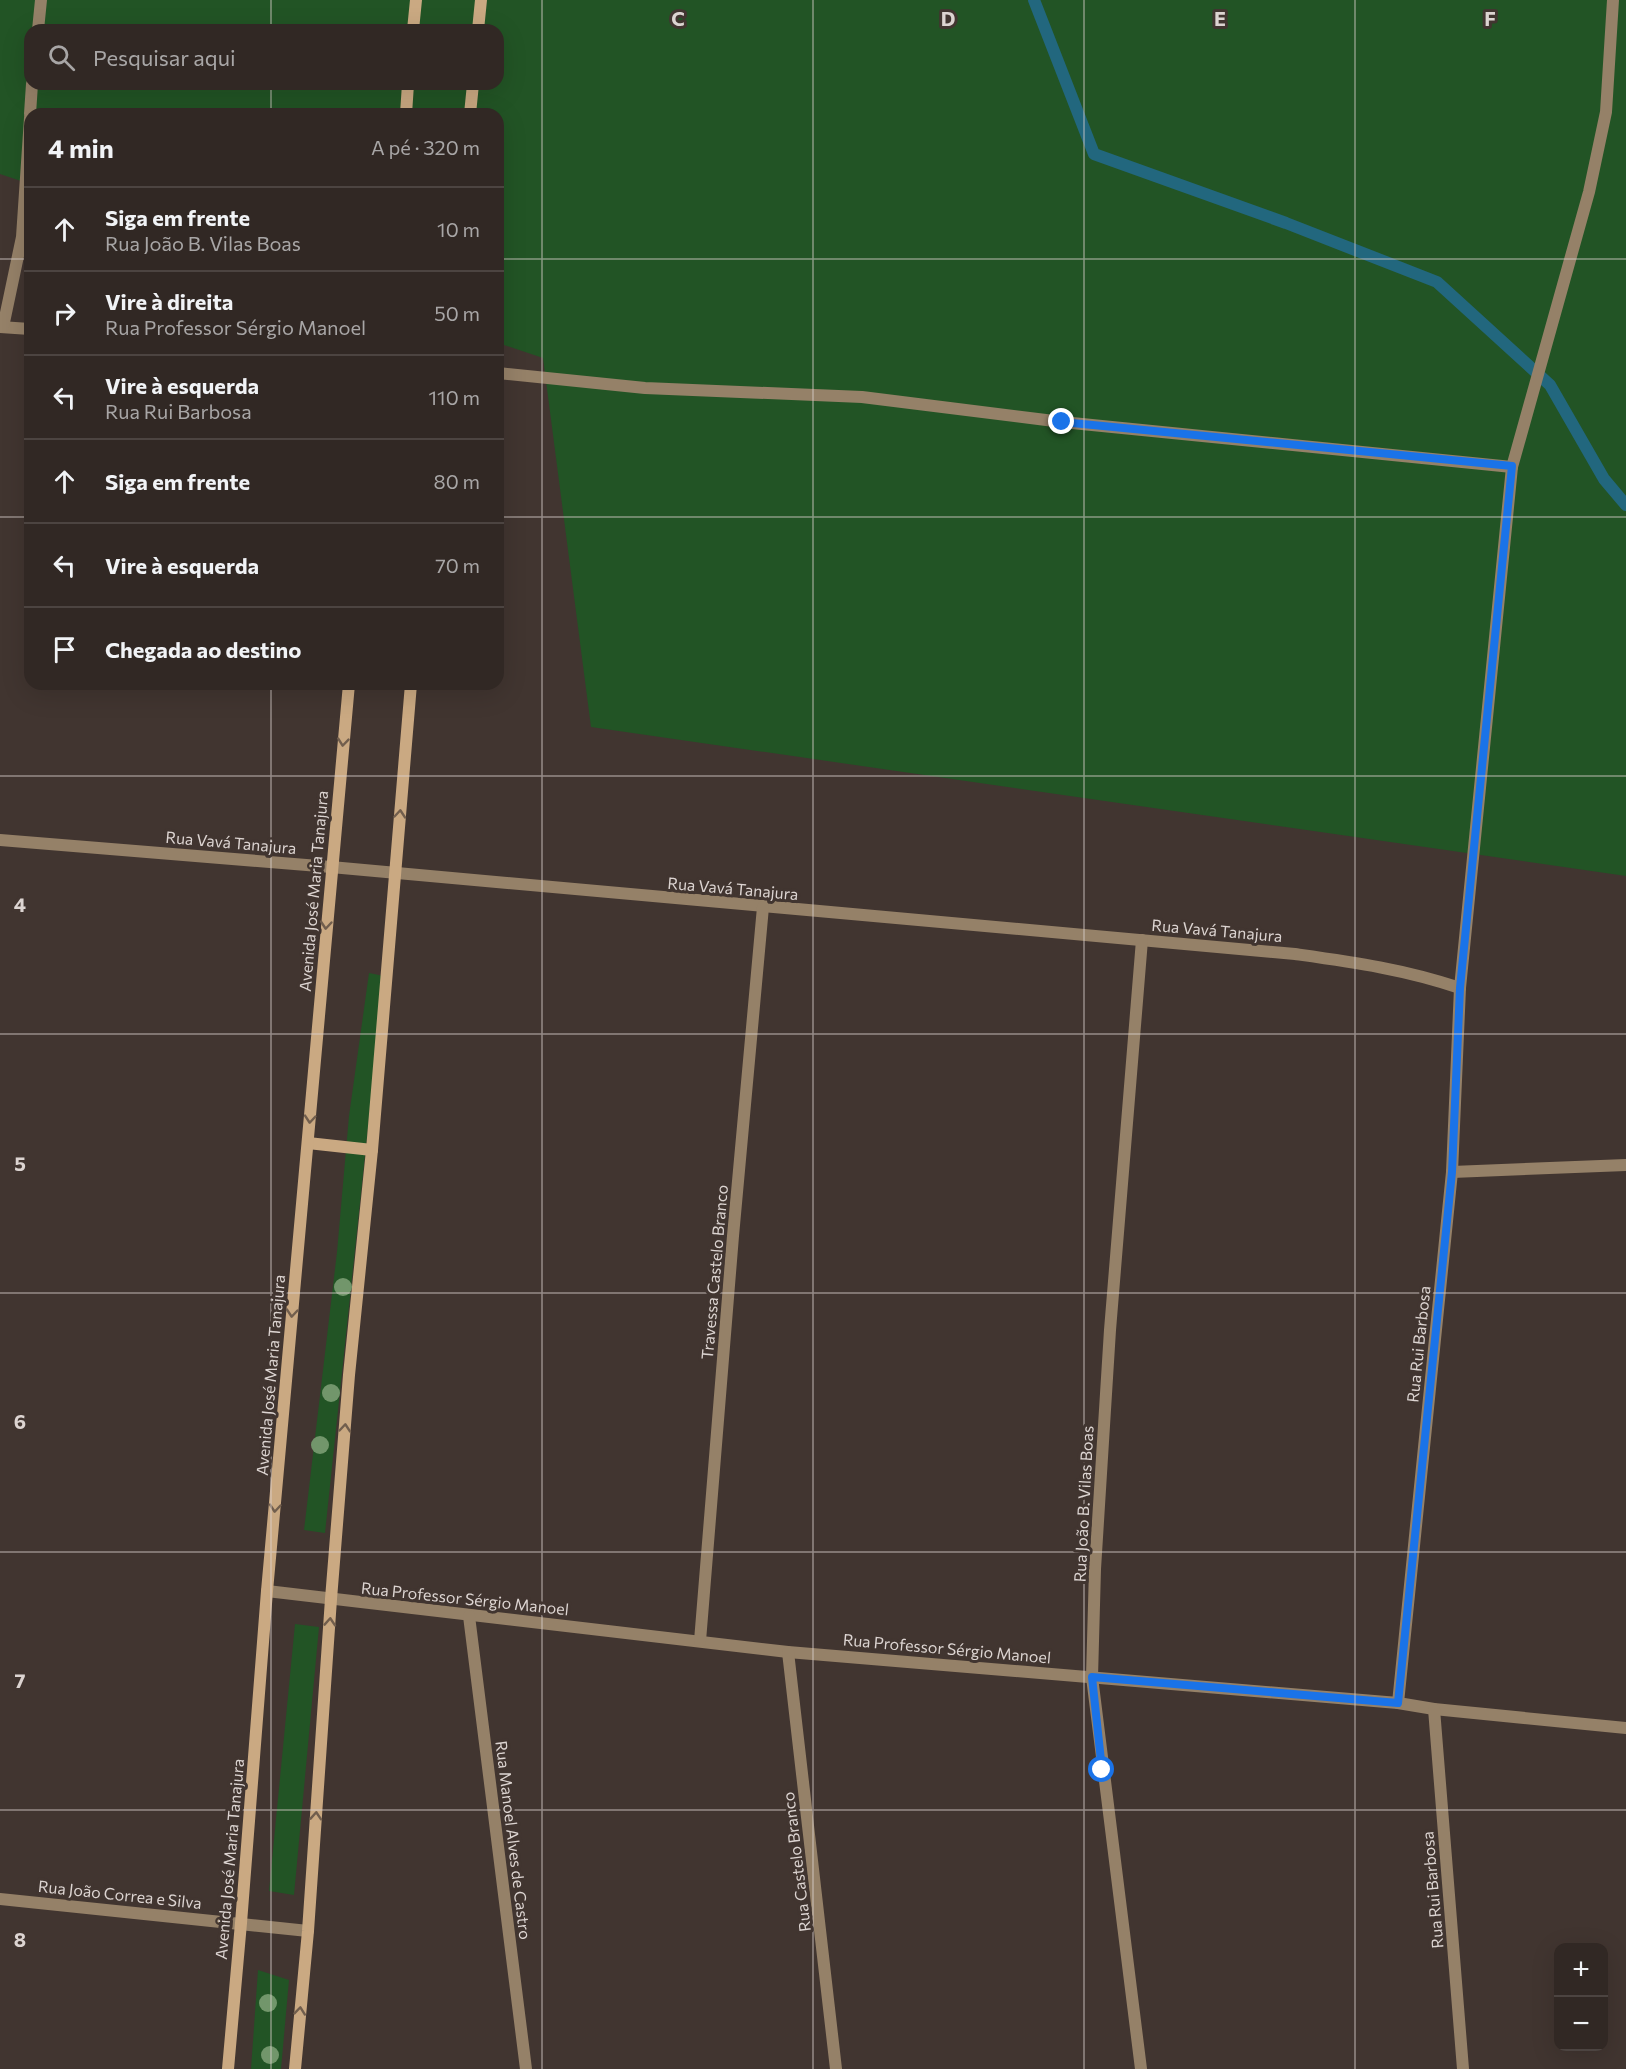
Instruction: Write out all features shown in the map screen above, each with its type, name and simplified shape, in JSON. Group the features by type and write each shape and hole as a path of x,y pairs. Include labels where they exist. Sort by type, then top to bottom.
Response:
{"street":[{"path":"39,24 41,0"},
{"path":"414,24 416,0"},
{"path":"479,24 481,0"},
{"name":"Rua Rui Barbosa","path":"1398,1703 1452,1172 1460,988 1512,466 1589,192 1605,112 1613,0"},
{"path":"30,108 32,90"},
{"path":"406,108 408,90"},
{"path":"471,108 472,90"},
{"path":"24,207 22,237 1,327 24,329"},
{"path":"504,374 645,388 862,397 1062,422 1512,466"},
{"name":"Avenida José Maria Tanajura","path":"228,2069 267,1591 348,690"},
{"path":"295,2069 308,1931 349,1374 372,1150 410,690"},
{"name":"Rua Vavá Tanajura","path":"0,840 395,872 1294,954 1381,966 1460,988"},
{"name":"Travessa Castelo Branco","path":"700,1641 763,907"},
{"name":"Rua João B. Vilas Boas","path":"1141,2069 1092,1677 1095,1569 1110,1342 1142,940"},
{"path":"308,1143 372,1150"},
{"path":"1452,1172 1626,1165"},
{"name":"Rua Professor Sérgio Manoel","path":"267,1591 788,1652 1398,1703 1434,1709 1626,1728"},
{"name":"Rua Manoel Alves de Castro","path":"469,1616 526,2069"},
{"name":"Rua Castelo Branco","path":"788,1652 837,2069"},
{"name":"Rua Rui Barbosa","path":"1434,1709 1463,2069"},
{"name":"Rua João Correa e Silva","path":"0,1899 308,1931"}],"green space":[{"path":"0,0 1626,0 1626,876 591,727 543,358 504,345 504,108 24,108 24,182 0,174"},
{"path":"369,973 384,976 325,1533 304,1530 337,1252 349,1116"},
{"path":"295,1624 319,1627 294,1895 269,1891"},
{"path":"258,1970 289,1980 281,2069 251,2069"}],"waterway":[{"path":"1034,0 1094,154 1286,223 1437,282 1550,385 1604,479 1626,505"}],"route":[{"path":"1062,422 1512,466 1460,988 1452,1172 1398,1703 1092,1677 1102,1770"}]}
